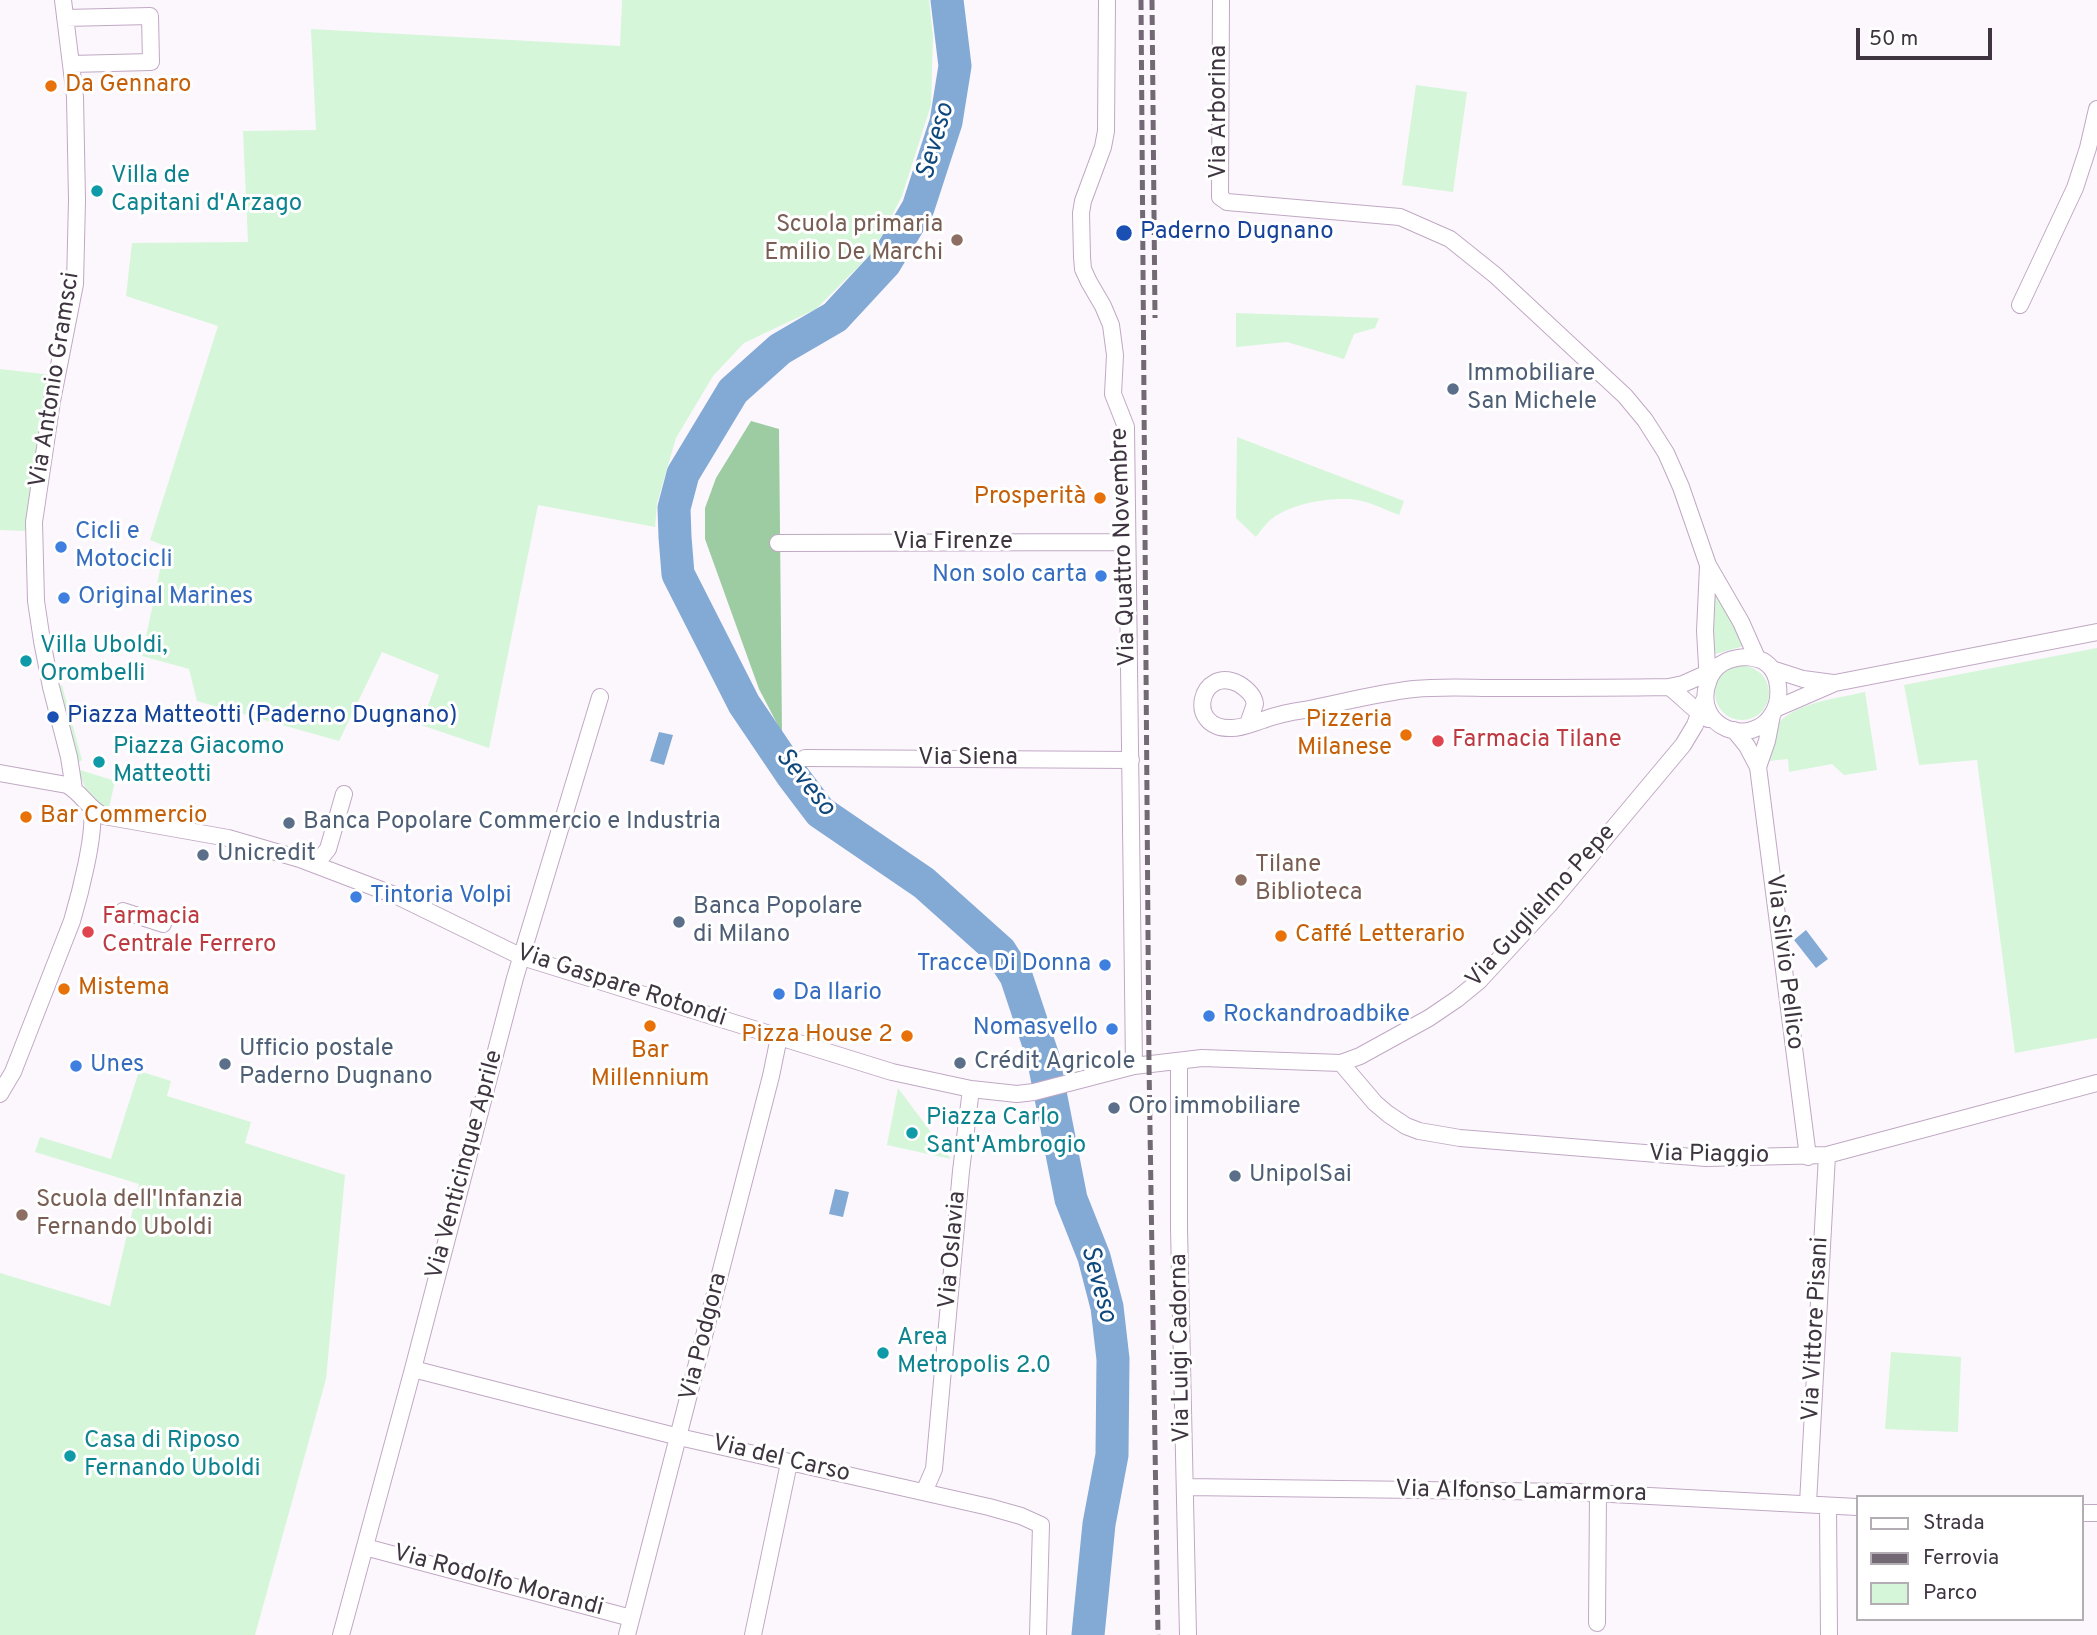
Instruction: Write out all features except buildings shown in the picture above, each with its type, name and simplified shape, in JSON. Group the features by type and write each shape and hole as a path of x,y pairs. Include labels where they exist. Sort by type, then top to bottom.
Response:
{"street":[{"name":"Via Antonio Gramsci","path":"63,0 75,97 75,285 52,401 34,522 36,601 51,687 69,757 74,789"},
{"name":"Via Quattro Novembre","path":"1107,0 1106,131 1103,148 1083,201 1082,257 1083,269 1111,325 1114,342 1113,394 1126,427 1134,1066"},
{"name":"Via Arborina","path":"1222,0 1220,197 1225,202 1239,204 1400,217 1450,239 1495,275 1560,335 1625,396 1645,420 1666,453 1681,487 1708,565"},
{"path":"65,18 150,16 151,62 71,64"},
{"path":"2020,305 2075,188 2097,109"},
{"name":"Via Firenze","path":"778,543 1127,542"},
{"path":"1708,565 1741,622 1757,659"},
{"path":"1698,713 1705,674 1708,565"},
{"path":"1698,713 1706,710 1725,727 1753,729 1762,725 1774,711 1835,683 2097,632"},
{"path":"1290,712 1266,706 1255,700 1246,689 1231,681 1213,684 1203,696 1202,711 1206,719 1230,729 1290,712 1414,689 1669,687 1684,684 1733,658 1746,657 1766,662 1772,669 1778,692 1774,711"},
{"path":"1772,669 1803,679 1835,683"},
{"path":"1669,687 1698,713"},
{"name":"Via Venticinque Aprile","path":"341,1635 522,957 600,697"},
{"path":"1248,724 1255,700"},
{"name":"Via Silvio Pellico","path":"1758,767 1774,711"},
{"name":"Via Guglielmo Pepe","path":"1134,1066 1202,1058 1341,1063 1360,1056 1429,1018 1479,981 1549,905 1683,745 1698,713"},
{"name":"Via Silvio Pellico","path":"1725,727 1747,746 1758,767 1808,1157"},
{"name":"Via Guglielmo Pepe","path":"1683,745 1725,727"},
{"name":"Via Siena","path":"806,758 1131,760"},
{"path":"0,773 60,783 74,789 92,810 79,898 72,921 6,1071 0,1094"},
{"path":"316,864 328,849 344,794"},
{"name":"Via Gaspare Rotondi","path":"92,810 120,820 228,838 316,864 397,896 522,957 892,1072 971,1089 1017,1094 1134,1066"},
{"path":"123,911 163,925"},
{"name":"Via Podgora","path":"627,1635 779,1037"},
{"name":"Via Luigi Cadorna","path":"1179,1061 1179,1228 1188,1635"},
{"name":"Via Piaggio","path":"1341,1063 1388,1114 1406,1126 1428,1133 1662,1156 1740,1159 1827,1156 2097,1083"},
{"name":"Via Oslavia","path":"924,1492 934,1469 971,1089"},
{"name":"Via Vittore Pisani","path":"1808,1503 1827,1156"},
{"name":"Via del Carso","path":"413,1369 679,1437 1021,1516 1041,1525 1038,1635"},
{"path":"752,1635 789,1462"},
{"name":"Via Alfonso Lamarmora","path":"1185,1487 1598,1493 1856,1507"},
{"path":"1597,1623 1598,1493"},
{"path":"1828,1506 1829,1635"},
{"name":"Via Rodolfo Morandi","path":"365,1547 631,1618"}],"green space":[{"path":"622,0 929,0 933,36 931,105 902,196 873,252 816,309 744,343 713,376 676,438 657,503 655,527 538,505 489,748 421,725 439,675 382,652 339,741 197,701 189,669 142,656 165,546 150,540 218,326 126,296 132,243 248,242 243,131 316,130 311,29 620,46"},
{"path":"1416,85 1467,92 1453,192 1402,185"},
{"path":"1236,313 1379,318 1375,328 1354,334 1344,359 1287,342 1236,347"},
{"path":"0,369 52,375 25,531 0,530"},
{"path":"751,421 779,429 782,733 759,689 705,539 705,508 716,478"},
{"path":"1237,437 1404,501 1399,515 1354,499 1321,500 1279,514 1269,521 1256,537 1236,518"},
{"path":"1720,593 1744,646 1712,655 1713,595"},
{"path":"2097,648 2097,1038 2015,1053 1977,760 1919,765 1904,685"},
{"path":"1742,666 1761,674 1769,693 1761,712 1742,720 1723,712 1715,693 1723,674"},
{"path":"62,685 82,760 76,764 57,687"},
{"path":"1865,692 1877,770 1844,775 1832,764 1789,772 1788,759 1769,761 1775,728 1791,713 1816,703"},
{"path":"77,769 115,781 108,812 86,789"},
{"path":"139,1071 171,1081 167,1096 251,1122 245,1143 345,1175 326,1379 255,1635 0,1635 0,1273 110,1306 139,1184 35,1152 40,1137 111,1159"},
{"path":"898,1088 951,1159 887,1145"},
{"path":"1891,1352 1961,1357 1958,1432 1885,1429"}],"water":[{"path":"659,732 673,735 664,765 650,761"},
{"path":"1806,930 1828,959 1816,968 1794,940"},
{"path":"835,1189 849,1192 843,1217 829,1214"}],"waterway":[{"name":"Seveso","path":"947,0 955,66 946,122 918,208 885,263 835,317 780,349 733,391 683,474 674,508 678,574 744,704 820,812 924,883 1000,951 1016,976 1043,1057 1071,1199 1094,1257 1107,1307 1113,1359 1112,1455 1099,1524 1088,1635"}],"railway":[{"path":"1141,0 1149,1065 1158,1635"},
{"path":"1152,0 1155,318"}],"place":[{"name":"Da Gennaro","path":"51,86"},
{"name":"Villa de Capitani d'Arzago","path":"97,191"},
{"name":"Paderno Dugnano","path":"1124,233"},
{"name":"Scuola primaria Emilio De Marchi","path":"957,240"},
{"name":"Immobiliare San Michele","path":"1453,389"},
{"name":"Prosperità","path":"1100,498"},
{"name":"Cicli e Motocicli","path":"61,547"},
{"name":"Non solo carta","path":"1101,576"},
{"name":"Original Marines","path":"64,598"},
{"name":"Villa Uboldi, Orombelli","path":"26,661"},
{"name":"Piazza Matteotti (Paderno Dugnano)","path":"53,717"},
{"name":"Pizzeria Milanese","path":"1406,735"},
{"name":"Farmacia Tilane","path":"1438,741"},
{"name":"Piazza Giacomo Matteotti","path":"99,762"},
{"name":"Bar Commercio","path":"26,817"},
{"name":"Banca Popolare Commercio e Industria","path":"289,823"},
{"name":"Unicredit","path":"203,855"},
{"name":"Tilane Biblioteca","path":"1241,880"},
{"name":"Tintoria Volpi","path":"356,897"},
{"name":"Banca Popolare di Milano","path":"679,922"},
{"name":"Farmacia Centrale Ferrero","path":"88,932"},
{"name":"Caffé Letterario","path":"1281,936"},
{"name":"Tracce Di Donna","path":"1105,965"},
{"name":"Mistema","path":"64,989"},
{"name":"Da Ilario","path":"779,994"},
{"name":"Rockandroadbike","path":"1209,1016"},
{"name":"Bar Millennium","path":"650,1026"},
{"name":"Nomasvello","path":"1112,1029"},
{"name":"Pizza House 2","path":"907,1036"},
{"name":"Crédit Agricole","path":"960,1063"},
{"name":"Ufficio postale Paderno Dugnano","path":"225,1064"},
{"name":"Unes","path":"76,1066"},
{"name":"Oro immobiliare","path":"1114,1108"},
{"name":"Piazza Carlo Sant'Ambrogio","path":"912,1133"},
{"name":"UnipolSai","path":"1235,1176"},
{"name":"Scuola dell'Infanzia Fernando Uboldi","path":"22,1215"},
{"name":"Area Metropolis 2.0","path":"883,1353"},
{"name":"Casa di Riposo Fernando Uboldi","path":"70,1456"}]}
